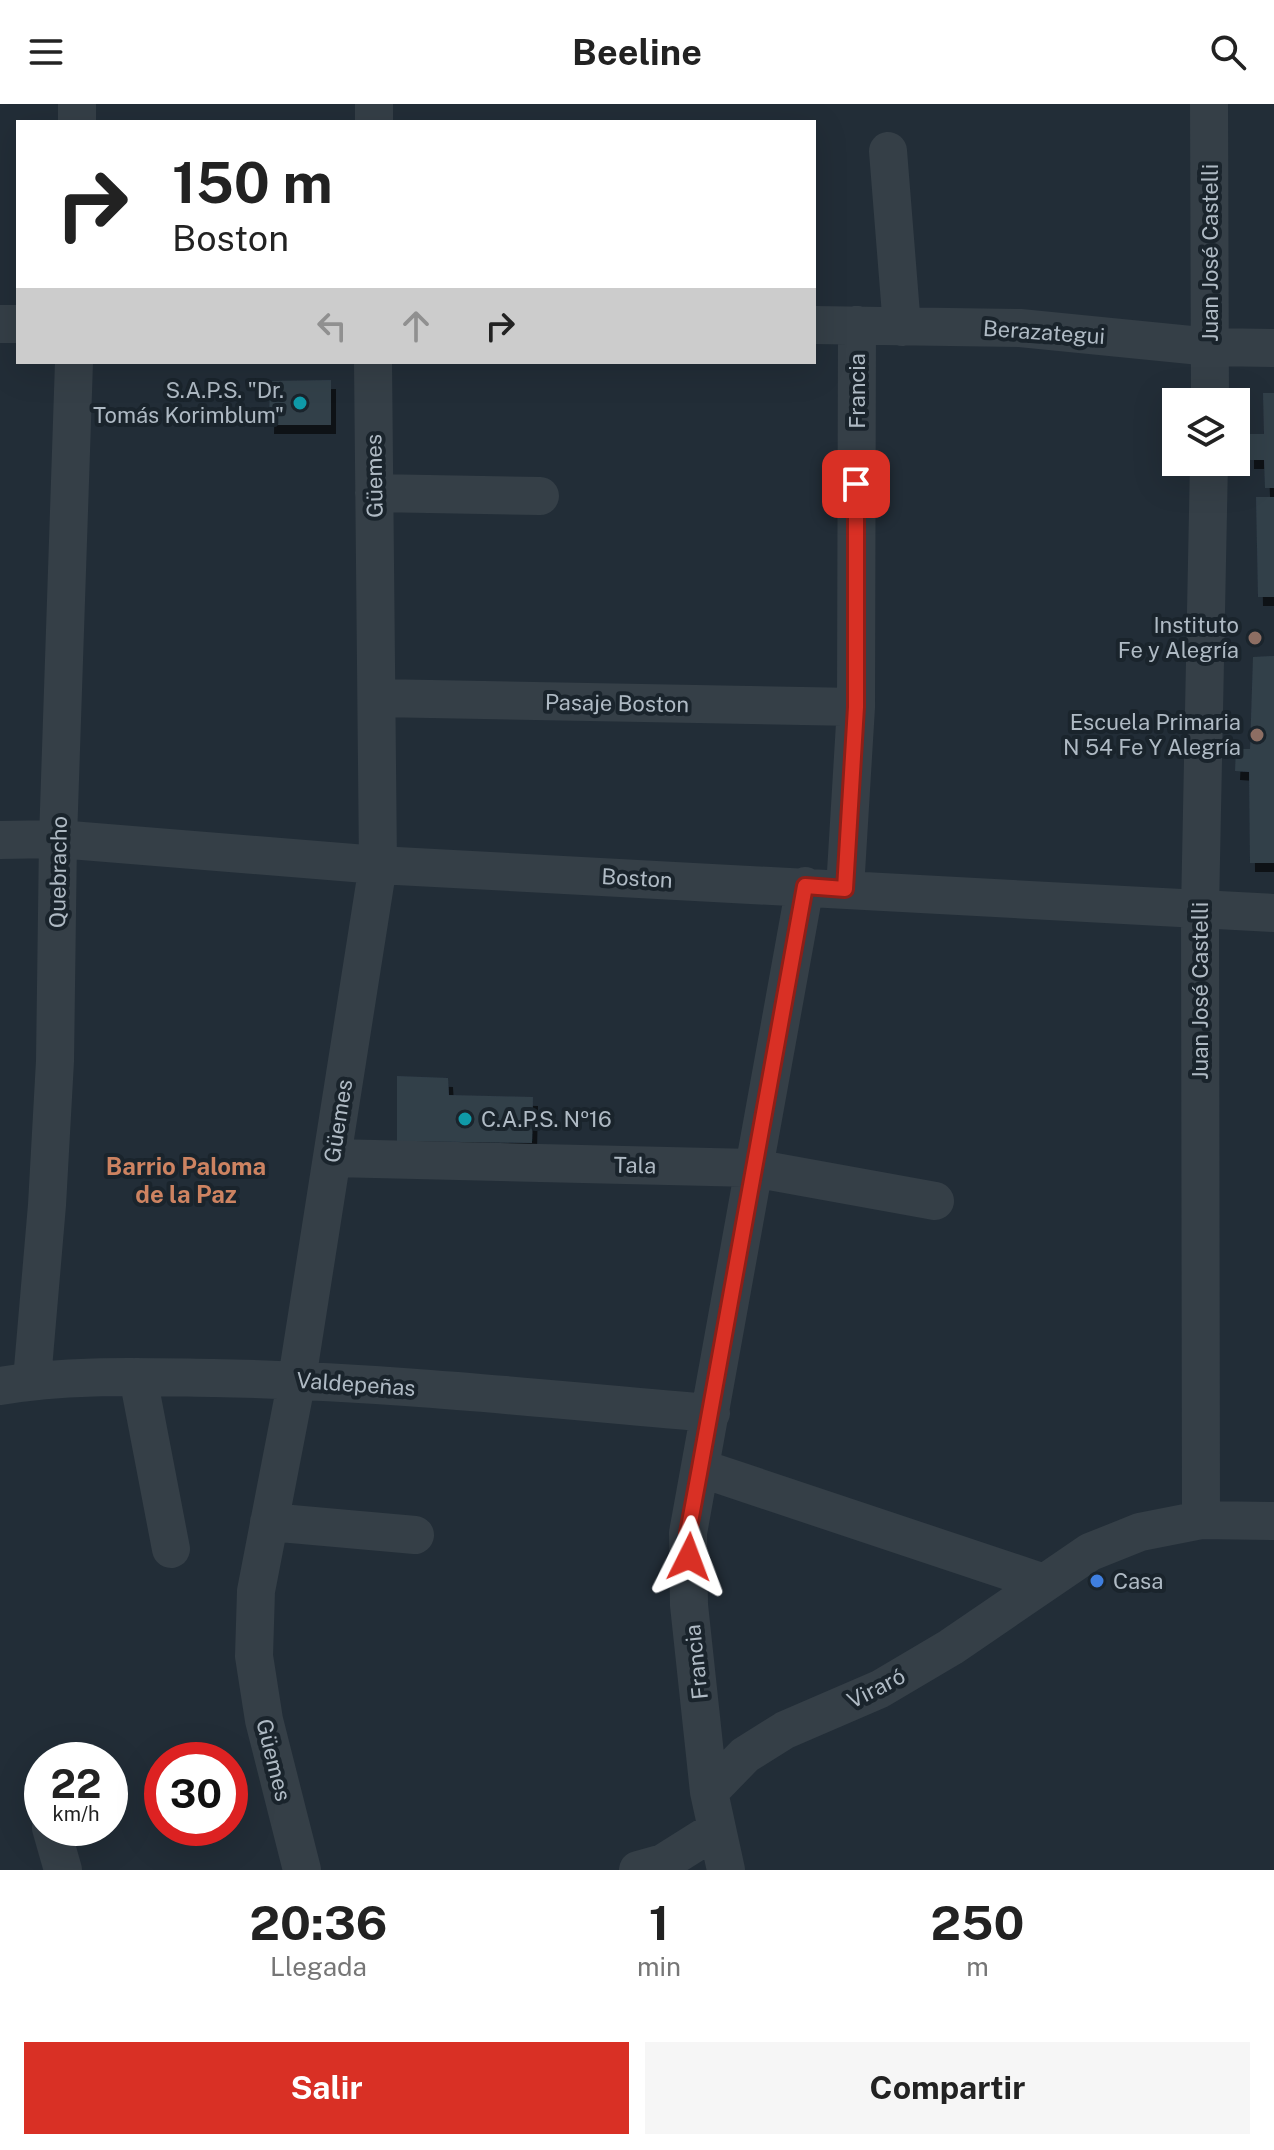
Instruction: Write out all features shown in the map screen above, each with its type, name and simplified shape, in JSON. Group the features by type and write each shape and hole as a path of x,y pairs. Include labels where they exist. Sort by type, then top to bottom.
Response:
{"street":[{"name":"Juan José Castelli","path":"1209,104 1210,388"},
{"path":"888,151 902,327"},
{"name":"Berazategui","path":"816,325 1020,328 1211,347 1274,348"},
{"name":"Francia","path":"845,889 856,707 857,325"},
{"name":"Quebracho","path":"16,1383 55,1061 58,839 74,364"},
{"name":"Güemes","path":"302,1870 264,1720 254,1656 256,1591 297,1379 378,865 373,364"},
{"name":"Juan José Castelli","path":"1201,1520 1200,910 1209,476"},
{"path":"374,493 540,496"},
{"name":"Pasaje Boston","path":"378,698 856,707"},
{"name":"Boston","path":"0,840 58,839 378,865 1274,913"},
{"name":"Francia","path":"726,1870 709,1792 689,1605 688,1533 805,886"},
{"name":"Tala","path":"333,1158 753,1168 935,1201"},
{"path":"138,1377 171,1549"},
{"name":"Valdepeñas","path":"16,1383 138,1377 297,1379 711,1413"},
{"path":"700,1468 1044,1583 1090,1552 1140,1532 1201,1520 1274,1521"},
{"path":"269,1522 415,1535"},
{"name":"Viraró","path":"709,1792 745,1755 785,1730 880,1689 951,1647 1044,1583"},
{"path":"638,1870 663,1863 717,1829"},
{"path":"56,1846 63,1870"}],"building":[{"name":"S.A.P.S. \"Dr. Tomás Korimblum\"","path":"331,380 331,425 269,425 270,381"},
{"path":"1263,393 1274,393 1274,488 1265,488 1264,460 1250,460 1250,434 1264,434"},
{"path":"1256,497 1274,497 1274,597 1258,597"},
{"path":"1274,656 1274,863 1250,863 1249,772 1235,771 1236,749 1250,749 1253,657"},
{"name":"C.A.P.S. Nº16","path":"397,1076 448,1078 449,1095 533,1097 532,1143 397,1141"}],"place":[{"name":"S.A.P.S. \"Dr. Tomás Korimblum\"","path":"300,403"},
{"name":"Instituto Fe y Alegría","path":"1255,638"},
{"name":"Escuela Primaria N 54 Fe Y Alegría","path":"1257,735"},
{"name":"C.A.P.S. Nº16","path":"465,1119"},
{"name":"Casa","path":"1097,1581"}],"district":[{"name":"Barrio Paloma de la Paz","path":"186,1181"}],"route":[{"path":"689,1557 688,1533 805,886 845,889 856,707 856,484"}]}
